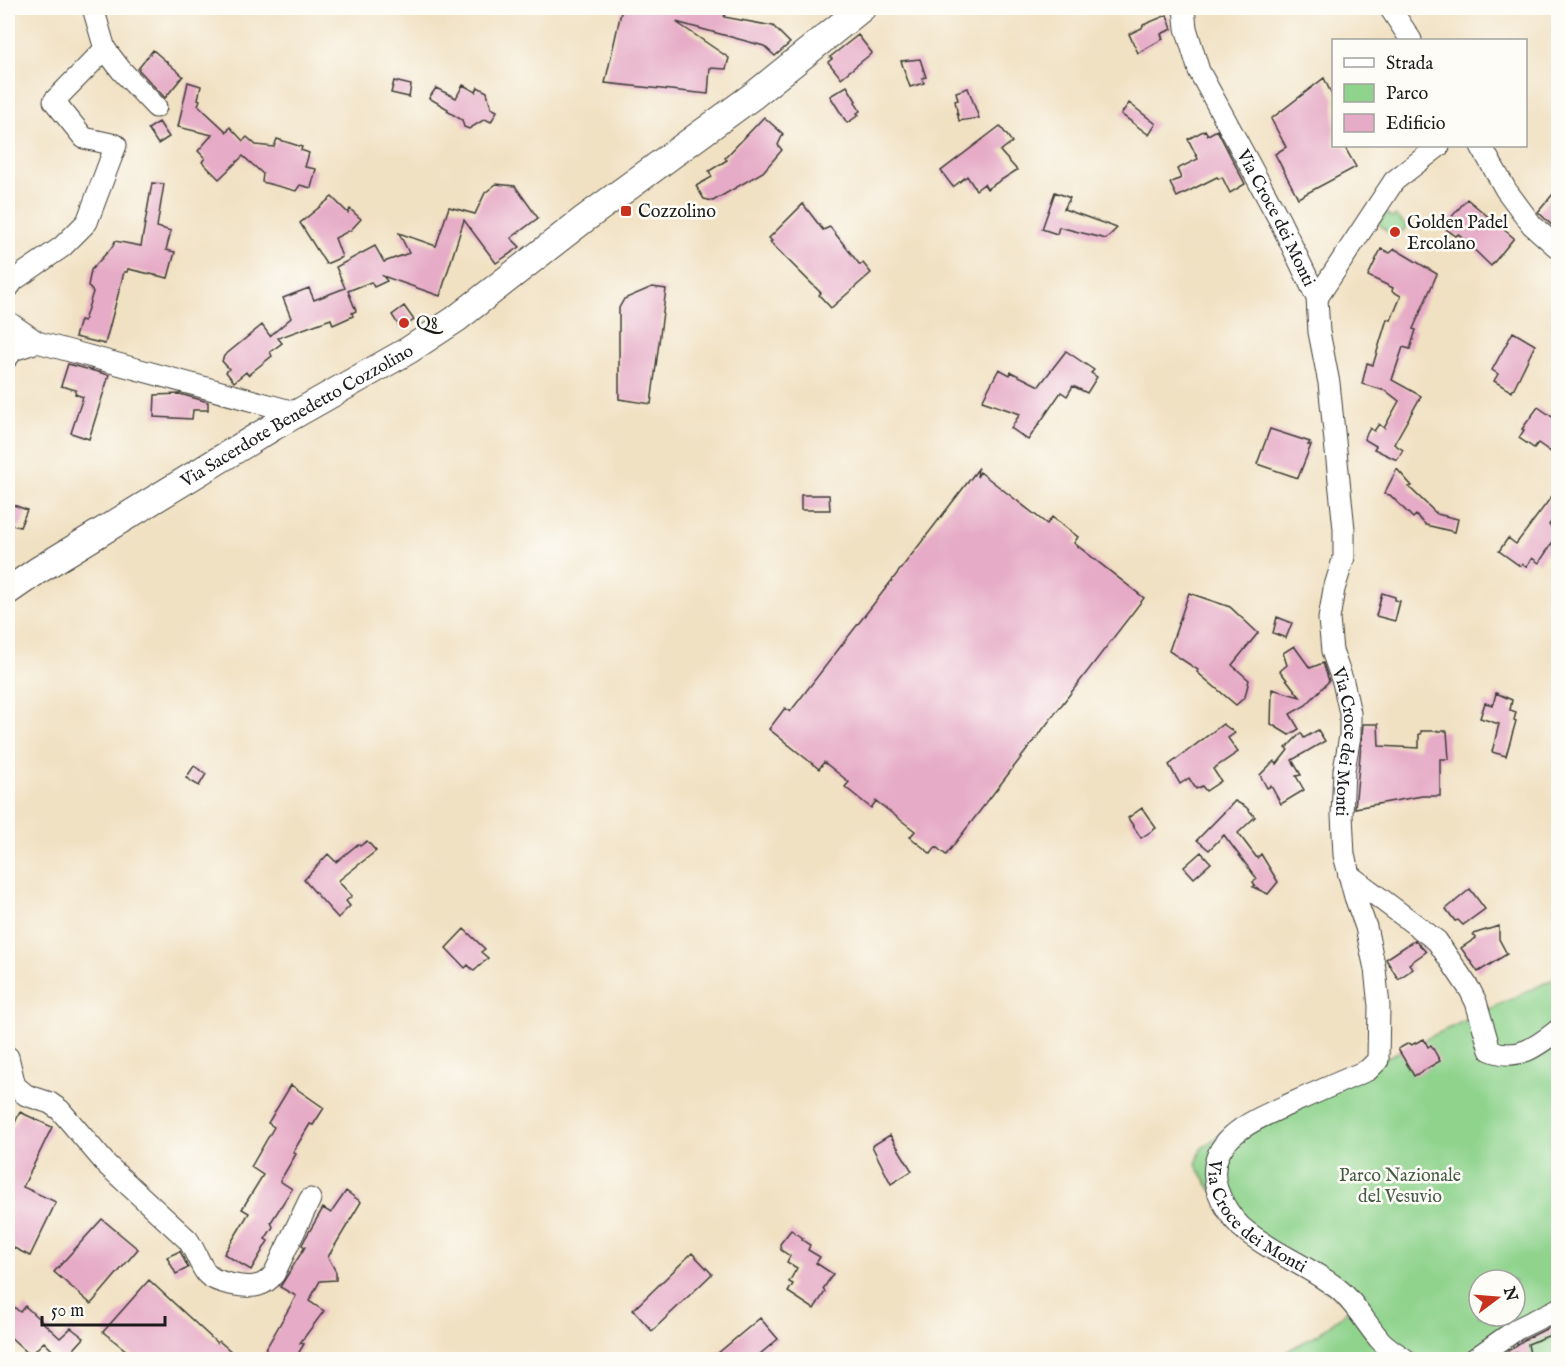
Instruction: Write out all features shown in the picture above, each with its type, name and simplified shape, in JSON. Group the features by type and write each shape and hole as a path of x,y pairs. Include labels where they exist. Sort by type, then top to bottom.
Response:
{"main road":[{"name":"Via Sacerdote Benedetto Cozzolino","path":"8,591 37,571 298,413 409,351 456,319 583,220 754,95 862,8"}],"street":[{"path":"93,8 105,49 121,70 156,107"},
{"name":"Via Croce dei Monti","path":"1184,8 1186,28 1199,71 1280,222 1317,298 1319,332 1329,383 1344,529 1344,557 1329,619 1332,651 1343,682 1350,713 1342,815 1344,855 1366,927 1375,969 1379,1006 1378,1060 1368,1070 1264,1114 1246,1124 1221,1150 1216,1163 1215,1180 1221,1203 1239,1225 1254,1237 1298,1262 1338,1289 1382,1342 1406,1359"},
{"path":"1390,8 1410,39"},
{"path":"8,288 14,280 62,247 87,222 116,145 84,138 54,101 105,49"},
{"path":"1317,298 1394,181 1438,147"},
{"path":"1482,147 1506,190 1532,225 1558,248"},
{"path":"8,322 37,342 298,413"},
{"path":"8,357 13,350 37,342"},
{"path":"1349,875 1437,941 1476,1002 1490,1050 1499,1054 1520,1054 1535,1048 1558,1030"},
{"path":"8,1057 15,1086 26,1095 50,1103 60,1110 107,1165 188,1240 206,1273 213,1278 246,1287 257,1286 268,1281 274,1274 310,1199"},
{"path":"1473,1359 1517,1329 1558,1309"}],"green space":[{"name":"Golden Padel Ercolano","path":"1387,213 1392,218 1395,215 1407,226 1395,239 1378,223"},
{"name":"Parco Nazionale del Vesuvio","path":"1558,977 1558,1359 1281,1359 1287,1351 1318,1334 1351,1308 1259,1243 1210,1188 1196,1165 1201,1149 1236,1123 1381,1060"}],"building":[{"path":"622,8 727,8 724,17 773,26 790,43 775,56 764,46 676,22 729,58 726,69 710,68 708,94 605,83"},
{"path":"1167,15 1172,29 1161,34 1163,39 1138,53 1129,34"},
{"path":"858,35 872,53 841,78 828,62 832,59 830,57"},
{"path":"153,50 183,76 165,98 138,69"},
{"path":"920,59 926,77 922,78 924,83 910,87 901,61"},
{"path":"1324,78 1332,96 1332,147 1345,147 1356,167 1298,198 1275,154 1286,147 1271,119"},
{"path":"394,81 411,85 409,97 391,93"},
{"path":"188,82 201,86 198,105 227,132 230,127 243,141 247,137 256,145 274,147 277,139 302,147 301,150 309,153 305,167 316,169 311,188 300,185 296,191 262,182 263,174 243,156 219,179 202,162 205,158 198,151 212,135 178,127"},
{"path":"463,85 476,92 478,87 487,92 491,108 497,111 491,122 485,119 469,129 464,127 462,120 447,111 448,109 429,98 436,88 456,98"},
{"path":"847,86 860,111 857,113 859,115 847,123 830,96"},
{"path":"968,88 979,118 959,121 955,101 958,100 956,92"},
{"path":"1129,103 1156,124 1149,135 1121,114"},
{"path":"764,117 783,134 778,145 782,150 763,172 713,201 704,199 696,186 712,177 709,171 727,160 725,158"},
{"path":"159,122 169,137 158,144 148,129"},
{"path":"1000,126 1012,142 1000,151 1017,170 987,189 984,184 976,190 967,176 953,187 941,171"},
{"path":"1205,130 1208,135 1217,130 1245,184 1230,193 1222,177 1219,179 1217,177 1177,197 1170,183 1181,178 1177,169 1198,159 1188,139"},
{"path":"152,183 164,184 157,227 171,231 166,250 175,252 168,278 128,269 124,272 105,344 75,337 80,320 84,321 93,292 88,286 91,270 115,241 141,246"},
{"path":"496,184 515,186 538,218 511,238 520,247 496,263 464,220 440,296 383,276 387,281 374,287 371,282 348,291 356,311 352,313 353,316 333,325 331,319 278,338 282,343 270,352 272,356 248,375 246,372 234,382 226,372 229,369 222,361 224,356 262,325 270,336 291,318 283,298 309,288 314,300 345,288 336,267 375,246 384,262 409,253 399,233 436,246 449,207 475,214 485,193"},
{"path":"1558,188 1558,231 1538,212"},
{"path":"1055,192 1070,198 1064,209 1117,228 1106,239 1059,227 1057,234 1042,229"},
{"path":"332,197 348,213 350,209 361,219 351,230 335,238 342,257 326,264 300,223"},
{"path":"1467,199 1514,238 1491,266 1458,234 1456,236 1443,227"},
{"path":"803,204 823,230 830,227 860,265 863,263 871,273 831,308 819,295 821,293 770,242 772,241 769,238"},
{"path":"1381,249 1390,253 1395,249 1437,274 1413,329 1416,330 1410,349 1403,347 1392,380 1421,396 1394,444 1403,450 1397,460 1374,449 1376,446 1364,439 1370,428 1374,431 1379,424 1384,428 1399,401 1386,391 1362,384 1367,363 1373,365 1387,319 1391,320 1401,296 1392,291 1393,288 1368,276"},
{"path":"652,287 666,289 651,404 619,399 619,308 624,299"},
{"path":"404,306 414,320 401,329 392,315"},
{"path":"1513,332 1535,345 1512,392 1494,381 1498,374 1492,370"},
{"path":"1066,351 1094,370 1091,373 1097,377 1087,393 1073,386 1067,396 1061,392 1028,440 1011,428 1020,414 982,401 999,369 1010,375 1011,372 1039,386"},
{"path":"68,364 109,375 89,439 71,433 83,397 75,394 76,390 61,386"},
{"path":"180,394 208,402 208,410 193,410 192,419 154,417 155,395"},
{"path":"1538,407 1558,421 1558,457 1538,443 1534,448 1519,438 1524,430 1522,429"},
{"path":"1270,429 1310,442 1308,445 1311,445 1298,478 1257,464"},
{"path":"978,469 977,477 980,472 1047,524 1052,517 1078,537 1074,543 1144,598 946,855 936,847 931,854 910,837 915,831 876,801 871,808 845,787 849,782 824,762 819,769 769,729 785,708 790,712"},
{"path":"1397,469 1412,486 1409,487 1437,514 1458,519 1455,532 1426,525 1416,515 1413,518 1390,495 1384,494"},
{"path":"1558,488 1558,511 1549,525 1558,534 1539,563 1532,558 1526,567 1522,564 1520,566 1499,551 1508,538 1516,544"},
{"path":"801,495 829,495 830,510 801,510"},
{"path":"11,504 27,510 20,527 8,524"},
{"path":"1189,593 1230,607 1258,633 1232,665 1249,680 1245,697 1236,705 1197,672 1198,670 1169,651"},
{"path":"1382,593 1400,601 1395,621 1376,616"},
{"path":"1277,617 1292,623 1286,638 1273,633"},
{"path":"1294,646 1310,668 1323,663 1329,681 1306,705 1290,714 1299,729 1289,735 1271,724 1272,689 1300,697 1280,671 1287,665 1283,653"},
{"path":"1496,693 1512,700 1510,710 1516,712 1514,720 1516,721 1506,756 1492,752 1499,724 1480,718 1485,703 1493,705"},
{"path":"1223,724 1235,733 1228,738 1238,752 1213,769 1221,781 1206,791 1202,786 1196,789 1189,778 1180,784 1169,765"},
{"path":"1363,724 1378,724 1379,746 1419,748 1421,731 1447,731 1449,759 1440,759 1440,796 1422,796 1355,808"},
{"path":"1318,730 1325,741 1292,760 1301,775 1296,776 1304,790 1281,804 1271,786 1267,788 1260,775 1274,761 1277,764 1288,750 1286,748 1301,733 1304,738"},
{"path":"194,766 206,774 199,786 186,778"},
{"path":"1235,801 1246,807 1255,817 1238,833 1257,858 1261,854 1278,882 1268,894 1253,887 1255,885 1253,882 1257,879 1224,835 1209,850 1197,840"},
{"path":"1142,808 1156,828 1141,838 1128,818"},
{"path":"367,841 376,851 338,881 352,896 346,901 350,906 338,918 304,880 328,854 336,862 358,844 360,846"},
{"path":"1201,852 1211,863 1194,878 1184,867"},
{"path":"1470,889 1485,909 1463,925 1458,920 1455,921 1446,909"},
{"path":"1499,926 1499,939 1507,954 1478,972 1461,948 1476,938 1473,934"},
{"path":"464,929 485,949 481,952 488,958 474,971 468,965 465,968 446,948"},
{"path":"1415,940 1426,952 1409,964 1413,969 1398,979 1386,959"},
{"path":"1424,1039 1428,1047 1431,1045 1440,1061 1414,1076 1398,1049"},
{"path":"291,1085 324,1108 313,1125 310,1124 293,1152 296,1154 280,1181 292,1189 271,1222 273,1227 265,1239 268,1241 251,1270 224,1254 249,1213 242,1209 263,1175 251,1167 274,1127 268,1123"},
{"path":"20,1112 52,1127 23,1187 56,1202 30,1256 8,1245 8,1137"},
{"path":"890,1135 912,1171 891,1184 872,1146"},
{"path":"346,1191 361,1202 328,1257 336,1272 336,1280 320,1281 309,1301 324,1311 300,1343 304,1344 295,1359 260,1359 296,1296 280,1287 305,1247 302,1245 323,1208 331,1213"},
{"path":"102,1219 138,1249 91,1304 54,1272"},
{"path":"791,1230 810,1245 808,1250 820,1257 816,1263 833,1274 814,1309 788,1292 793,1284 789,1282 797,1268 787,1262 790,1256 781,1250 780,1244"},
{"path":"180,1251 188,1268 176,1274 167,1257"},
{"path":"692,1253 712,1274 652,1331 633,1310"},
{"path":"149,1280 217,1343 219,1341 240,1359 137,1359 103,1332"},
{"path":"8,1302 20,1312 25,1306 60,1338 71,1328 84,1338 65,1359 61,1359 44,1342 30,1355 8,1335"},
{"path":"760,1318 778,1339 754,1359 711,1359"},
{"path":"1558,1323 1558,1332 1528,1344 1531,1359 1519,1359 1517,1353 1500,1357 1524,1340"}],"place":[{"name":"Cozzolino","path":"626,211"},
{"name":"Golden Padel Ercolano","path":"1395,232"},
{"name":"Q8","path":"404,323"}]}
